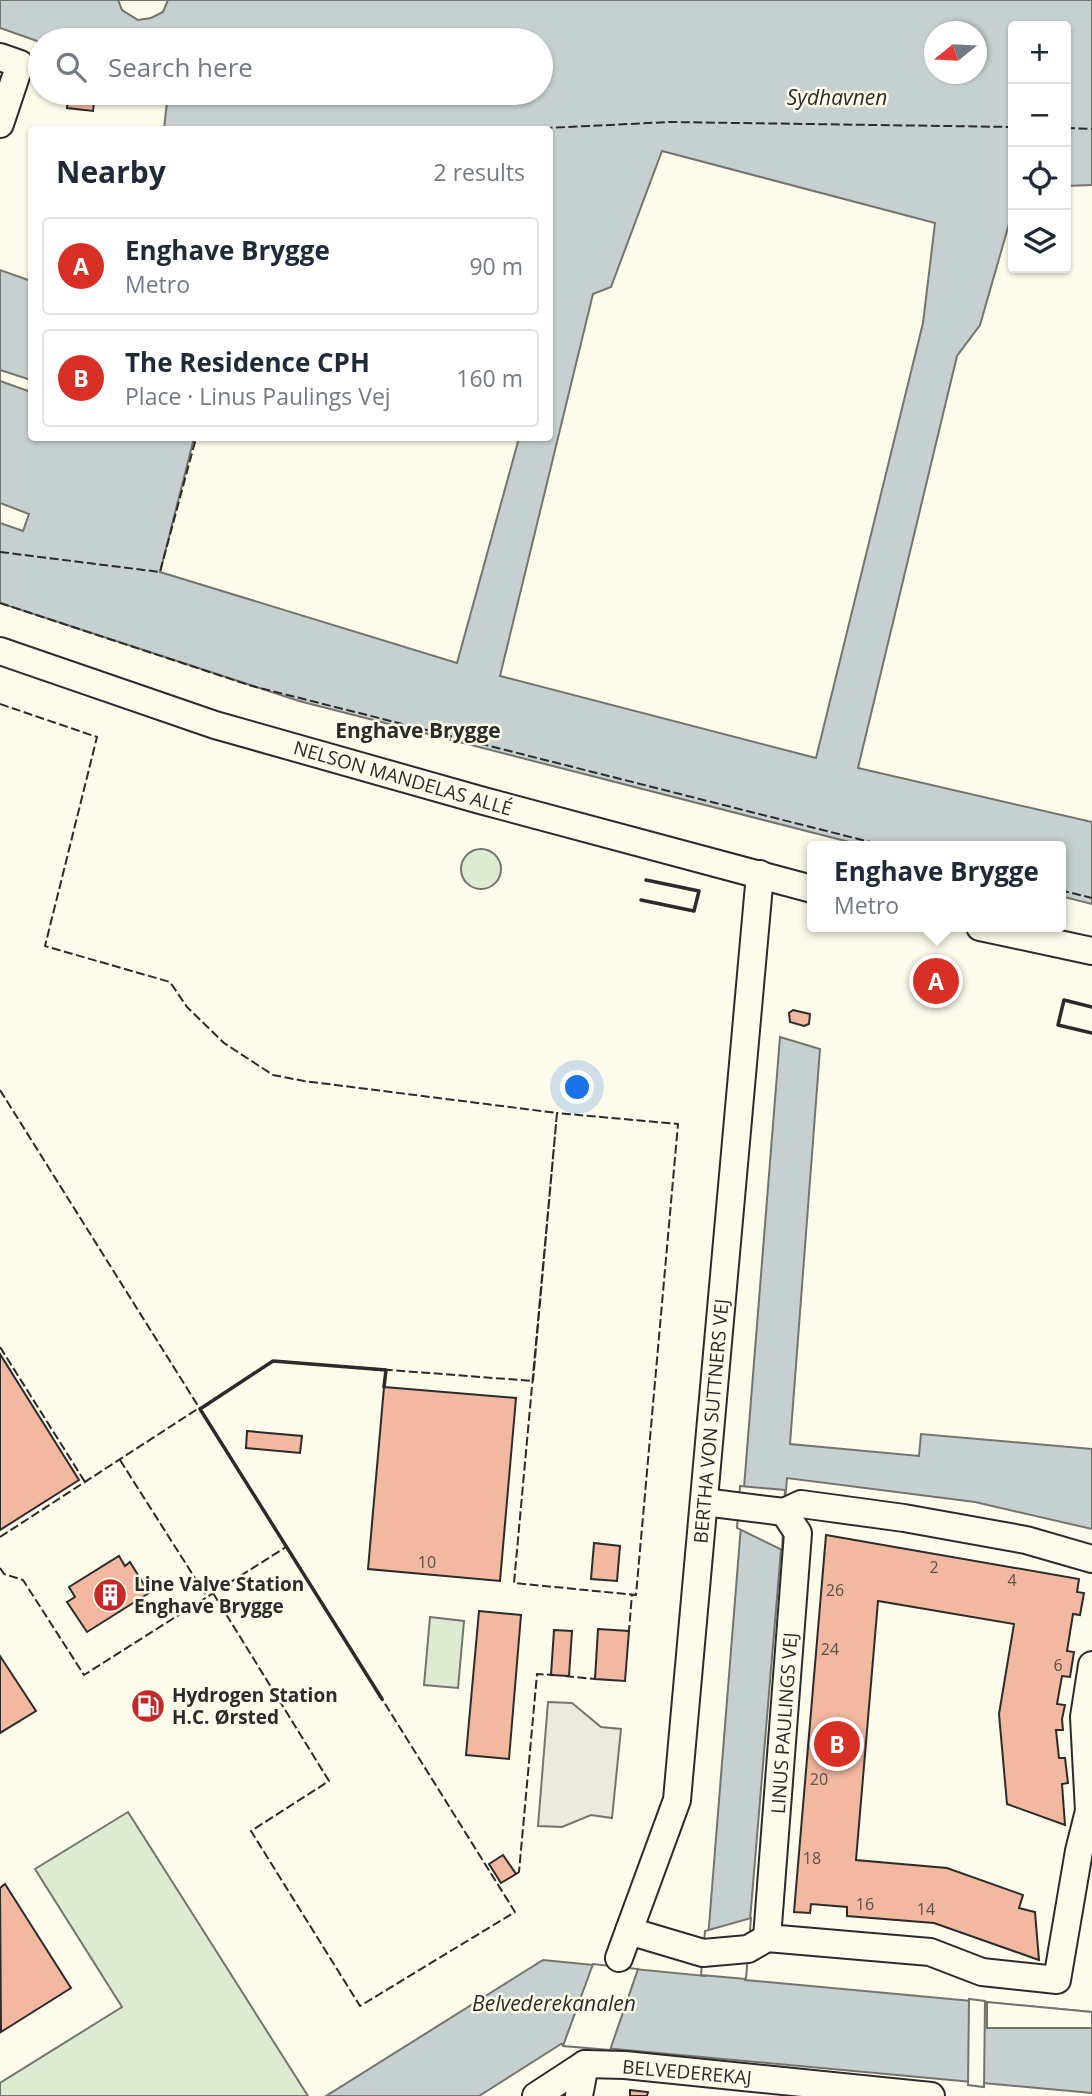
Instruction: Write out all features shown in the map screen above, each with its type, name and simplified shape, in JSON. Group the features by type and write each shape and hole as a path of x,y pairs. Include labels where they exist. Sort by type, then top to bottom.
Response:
{"street":[{"path":"0,124 10,61"},
{"name":"NELSON MANDELAS ALLÉ","path":"0,651 215,725 493,804 807,888"},
{"name":"BERTHA VON SUTTNERS VEJ","path":"619,1958 677,1800 760,874"},
{"path":"1003,932 1092,951"},
{"path":"704,1502 784,1512 801,1504 938,1524 1026,1540 1092,1559"},
{"name":"LINUS PAULINGS VEJ","path":"757,1943 798,1533 784,1512"},
{"path":"629,1931 703,1953 757,1943 930,1952 982,1972 1057,1980 1079,1851 1089,1811 1084,1717 1092,1665"},
{"path":"536,2096 585,2064"},
{"path":"579,2096 585,2064"},
{"name":"BELVEDEREKAJ","path":"585,2064 625,2065 931,2096"}],"green space":[{"path":"481,849 495,855 501,869 495,883 481,889 467,883 461,869 467,855"},
{"path":"430,1617 464,1621 458,1688 424,1685"},
{"path":"128,1812 308,2096 0,2096 0,2083 122,2007 35,1869"}],"shaded area":[{"path":"548,1702 572,1703 601,1727 621,1729 612,1818 591,1815 562,1827 538,1826"}],"water":[{"name":"Sydhavnen","path":"0,0 1092,0 1092,185 1071,186 1071,21 1008,21 1008,227 980,325 957,356 858,768 1092,822 1092,904 1066,898 1066,841 845,841 299,701 0,603 0,270 28,280 28,441 193,441 160,572 457,663 518,441 553,441 553,126 164,126 167,105 553,105 553,28 28,28 28,38 0,28","holes":["662,151 935,223 923,323 816,758 500,676 593,294 611,287"]},
{"name":"Belvederekanalen","path":"780,1037 820,1049 790,1444 919,1456 921,1434 1092,1449 1092,1529 975,1502 787,1478 745,1980 1092,2012 1092,2093 561,2044 479,2096 326,2096 543,1960 705,1976"}],"pier":[{"path":"118,0 168,0 163,12 138,20 122,10"},
{"path":"0,370 28,379 28,391 0,381"},
{"path":"0,503 29,514 23,531 0,523"},
{"path":"740,1486 785,1490 782,1550 737,1528"},
{"path":"751,1918 746,1979 701,1975 705,1931"},
{"path":"593,1964 638,1969 610,2050 563,2046"},
{"path":"969,1999 985,2001 984,2087 968,2085"},
{"path":"987,2002 1092,2012 1092,2028 987,2028"}],"building":[{"path":"67,105 94,105 93,111 67,108"},
{"path":"793,1010 810,1014 809,1024 804,1026 790,1022 789,1013"},
{"path":"0,1354 79,1480 0,1530"},
{"path":"384,1387 516,1398 500,1581 368,1569"},
{"path":"247,1431 302,1436 300,1453 246,1448"},
{"path":"826,1535 1079,1579 1077,1592 1084,1593 1080,1615 1073,1614 1067,1651 1074,1652 1070,1677 1062,1676 1057,1704 1065,1705 1063,1730 1056,1730 1059,1758 1065,1758 1068,1783 1062,1784 1065,1825 1007,1804 999,1714 1014,1624 878,1601 856,1860 947,1868 1023,1895 1019,1908 1035,1912 1039,1960 934,1923 847,1916 847,1907 811,1904 810,1913 794,1912"},
{"path":"594,1543 620,1546 617,1581 591,1579"},
{"name":"Line Valve Station Enghave Brygge","path":"119,1556 125,1566 130,1562 149,1593 87,1632 67,1602 75,1597 69,1587"},
{"path":"479,1611 521,1615 509,1759 466,1755"},
{"path":"598,1629 629,1631 625,1681 595,1679"},
{"path":"554,1630 572,1631 569,1676 551,1675"},
{"path":"0,1656 36,1711 0,1733"},
{"path":"503,1855 516,1874 501,1883 489,1864"},
{"path":"5,1884 71,1988 1,2032 0,1888"},
{"path":"630,2090 648,2092 647,2096 630,2096"}],"fence":[{"path":"553,128 670,122 1008,127"},
{"path":"1071,128 1092,129"},
{"path":"0,552 160,572 195,441"},
{"path":"0,603 252,686 866,841"},
{"path":"0,704 97,737 45,946 170,982 187,1007 224,1043 273,1075 557,1113 514,1583 636,1595 678,1124 557,1113 533,1381"},
{"path":"1066,892 1092,898"},
{"path":"0,1090 200,1409 273,1361 533,1381"},
{"path":"0,1347 85,1482"},
{"path":"0,1537 199,1408"},
{"path":"120,1460 207,1597"},
{"path":"0,1568 4,1574 23,1580 84,1675 286,1547"},
{"path":"213,1593 329,1781 251,1831 360,2006 515,1912 382,1699"},
{"path":"626,1631 629,1631 632,1594"},
{"path":"516,1874 519,1872 537,1674 554,1675"},
{"path":"565,1676 595,1679 595,1674"}],"wall":[{"path":"641,900 694,911 699,891 646,880"},
{"path":"1092,1007 1064,1000 1058,1025 1092,1033"},
{"path":"382,1699 200,1409 273,1361 386,1370 384,1387"}],"place":[{"name":"Enghave Brygge","path":"936,981"},
{"name":"Line Valve Station Enghave Brygge","path":"110,1595"},
{"name":"Hydrogen Station H.C. Ørsted","path":"148,1706"},
{"name":"The Residence CPH","path":"837,1744"}],"district":[{"name":"Enghave Brygge","path":"418,730"}]}
